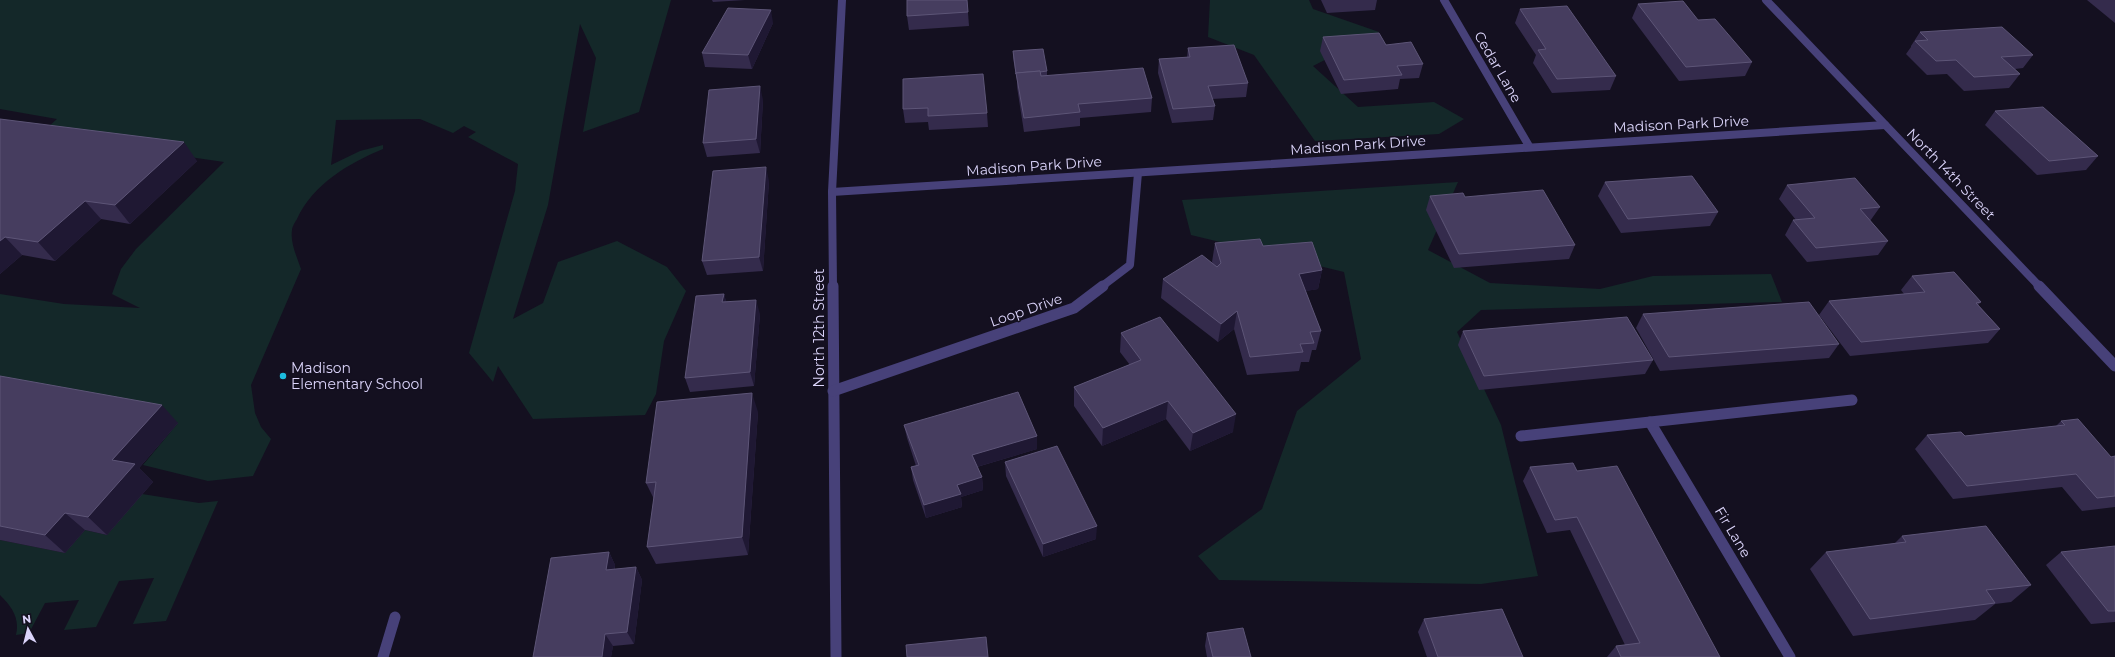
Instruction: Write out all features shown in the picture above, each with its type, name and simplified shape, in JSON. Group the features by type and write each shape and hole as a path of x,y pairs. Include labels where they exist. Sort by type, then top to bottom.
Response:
{"street":[{"name":"North 12th Street","path":"836,657 832,192 842,0"},
{"name":"Cedar Lane","path":"1444,0 1529,146"},
{"name":"North 14th Street","path":"1766,0 2115,366"},
{"name":"Madison Park Drive","path":"832,192 1529,146 1885,125"},
{"name":"Loop Drive","path":"833,391 1074,308 1130,265 1138,173"},
{"path":"1522,436 1852,400"},
{"name":"Fir Lane","path":"1650,422 1790,657"},
{"path":"383,657 395,617"}],"green space":[{"path":"0,0 671,0 639,112 583,132 596,58 580,24 548,205 513,319 543,303 558,262 617,241 667,267 686,291 664,341 656,394 645,415 533,419 498,366 493,382 469,353 515,191 518,164 468,137 476,132 464,126 453,133 420,119 336,120 331,165 360,151 383,145 383,149 345,168 322,185 312,195 293,226 293,245 301,269 251,385 255,413 261,427 271,439 253,476 208,481 143,465 178,423 0,391 0,294 64,304 140,308 112,294 121,269 136,249 224,162 39,135 57,119 0,109"},
{"path":"1210,0 1309,0 1313,9 1379,32 1313,66 1358,107 1434,102 1464,119 1439,134 1315,141 1254,55 1208,37"},
{"path":"1458,182 1428,250 1490,283 1600,289 1653,276 1771,274 1782,302 1481,310 1457,332 1501,425 1538,576 1481,584 1219,580 1198,556 1262,509 1297,411 1361,359 1344,272 1191,235 1182,200"},
{"path":"142,494 199,503 218,501 166,621 133,624 154,578 119,581 96,627 64,630 79,600 45,603 29,633 16,635 17,623 14,613 0,595 0,540 65,553 85,530 107,535"}],"building":[{"path":"907,0 967,0 968,12 907,16"},
{"path":"1683,1 1698,20 1715,19 1752,62 1686,67 1638,4"},
{"path":"1567,6 1616,76 1557,79 1538,50 1546,49 1520,9"},
{"path":"728,8 771,10 748,55 702,53"},
{"path":"2002,27 2033,55 2001,57 2020,74 1974,77 1956,60 1936,61 1915,41 1928,40 1920,32"},
{"path":"1379,33 1386,45 1411,42 1423,64 1397,66 1402,75 1344,80 1323,37"},
{"path":"1234,45 1248,83 1208,86 1215,106 1173,109 1159,59 1190,57 1188,48"},
{"path":"1043,49 1047,71 1016,74 1013,51"},
{"path":"1143,68 1152,98 1078,104 1080,112 1024,118 1016,73 1040,71 1041,76"},
{"path":"983,74 987,113 928,116 928,108 903,109 903,79"},
{"path":"760,86 756,139 703,143 709,90"},
{"path":"2043,107 2098,156 2049,161 1995,111"},
{"path":"0,119 184,142 115,205 85,201 38,242 5,237 0,241"},
{"path":"766,167 759,257 702,261 713,171"},
{"path":"1692,176 1718,212 1628,219 1605,182"},
{"path":"1855,178 1880,207 1860,209 1888,241 1816,248 1793,220 1815,218 1787,185"},
{"path":"1543,190 1575,245 1459,254 1430,196 1463,193 1465,197"},
{"path":"1260,239 1263,246 1312,242 1322,270 1299,274 1321,331 1310,332 1314,343 1300,344 1303,352 1250,357 1237,311 1221,324 1163,279 1202,255 1217,267 1221,263 1215,243"},
{"path":"1954,272 1981,302 1976,303 2000,329 1861,342 1829,301 1925,292 1912,276"},
{"path":"724,294 722,302 756,300 750,372 685,378 696,296"},
{"path":"1809,302 1839,344 1669,357 1643,314"},
{"path":"1160,317 1236,414 1193,433 1168,401 1103,428 1074,387 1141,360 1121,333"},
{"path":"1627,317 1653,360 1484,376 1463,331"},
{"path":"0,376 162,405 112,460 135,464 88,517 65,513 45,535 0,526"},
{"path":"1018,392 1037,436 972,455 982,477 957,485 961,494 924,505 911,467 919,465 904,425"},
{"path":"752,393 742,537 647,547 656,482 646,483 657,402"},
{"path":"2078,419 2111,457 2115,456 2115,496 2097,498 2076,474 1967,486 1927,435 1961,432 1965,436 2065,425 2061,421"},
{"path":"1057,446 1097,526 1043,544 1005,462"},
{"path":"1573,463 1577,471 1617,466 1720,657 1621,657 1616,646 1640,643 1577,517 1555,520 1530,467"},
{"path":"1986,526 2031,585 1986,590 1995,603 1870,619 1826,552 1906,542 1902,536"},
{"path":"2115,546 2115,611 2108,611 2061,552"},
{"path":"609,552 606,570 636,567 627,632 605,634 602,657 533,657 551,558"},
{"path":"1502,609 1523,657 1438,657 1424,619"},
{"path":"1243,628 1251,657 1213,657 1207,633"},
{"path":"986,637 988,657 907,657 906,645"}],"place":[{"name":"Madison Elementary School","path":"283,376"}]}
